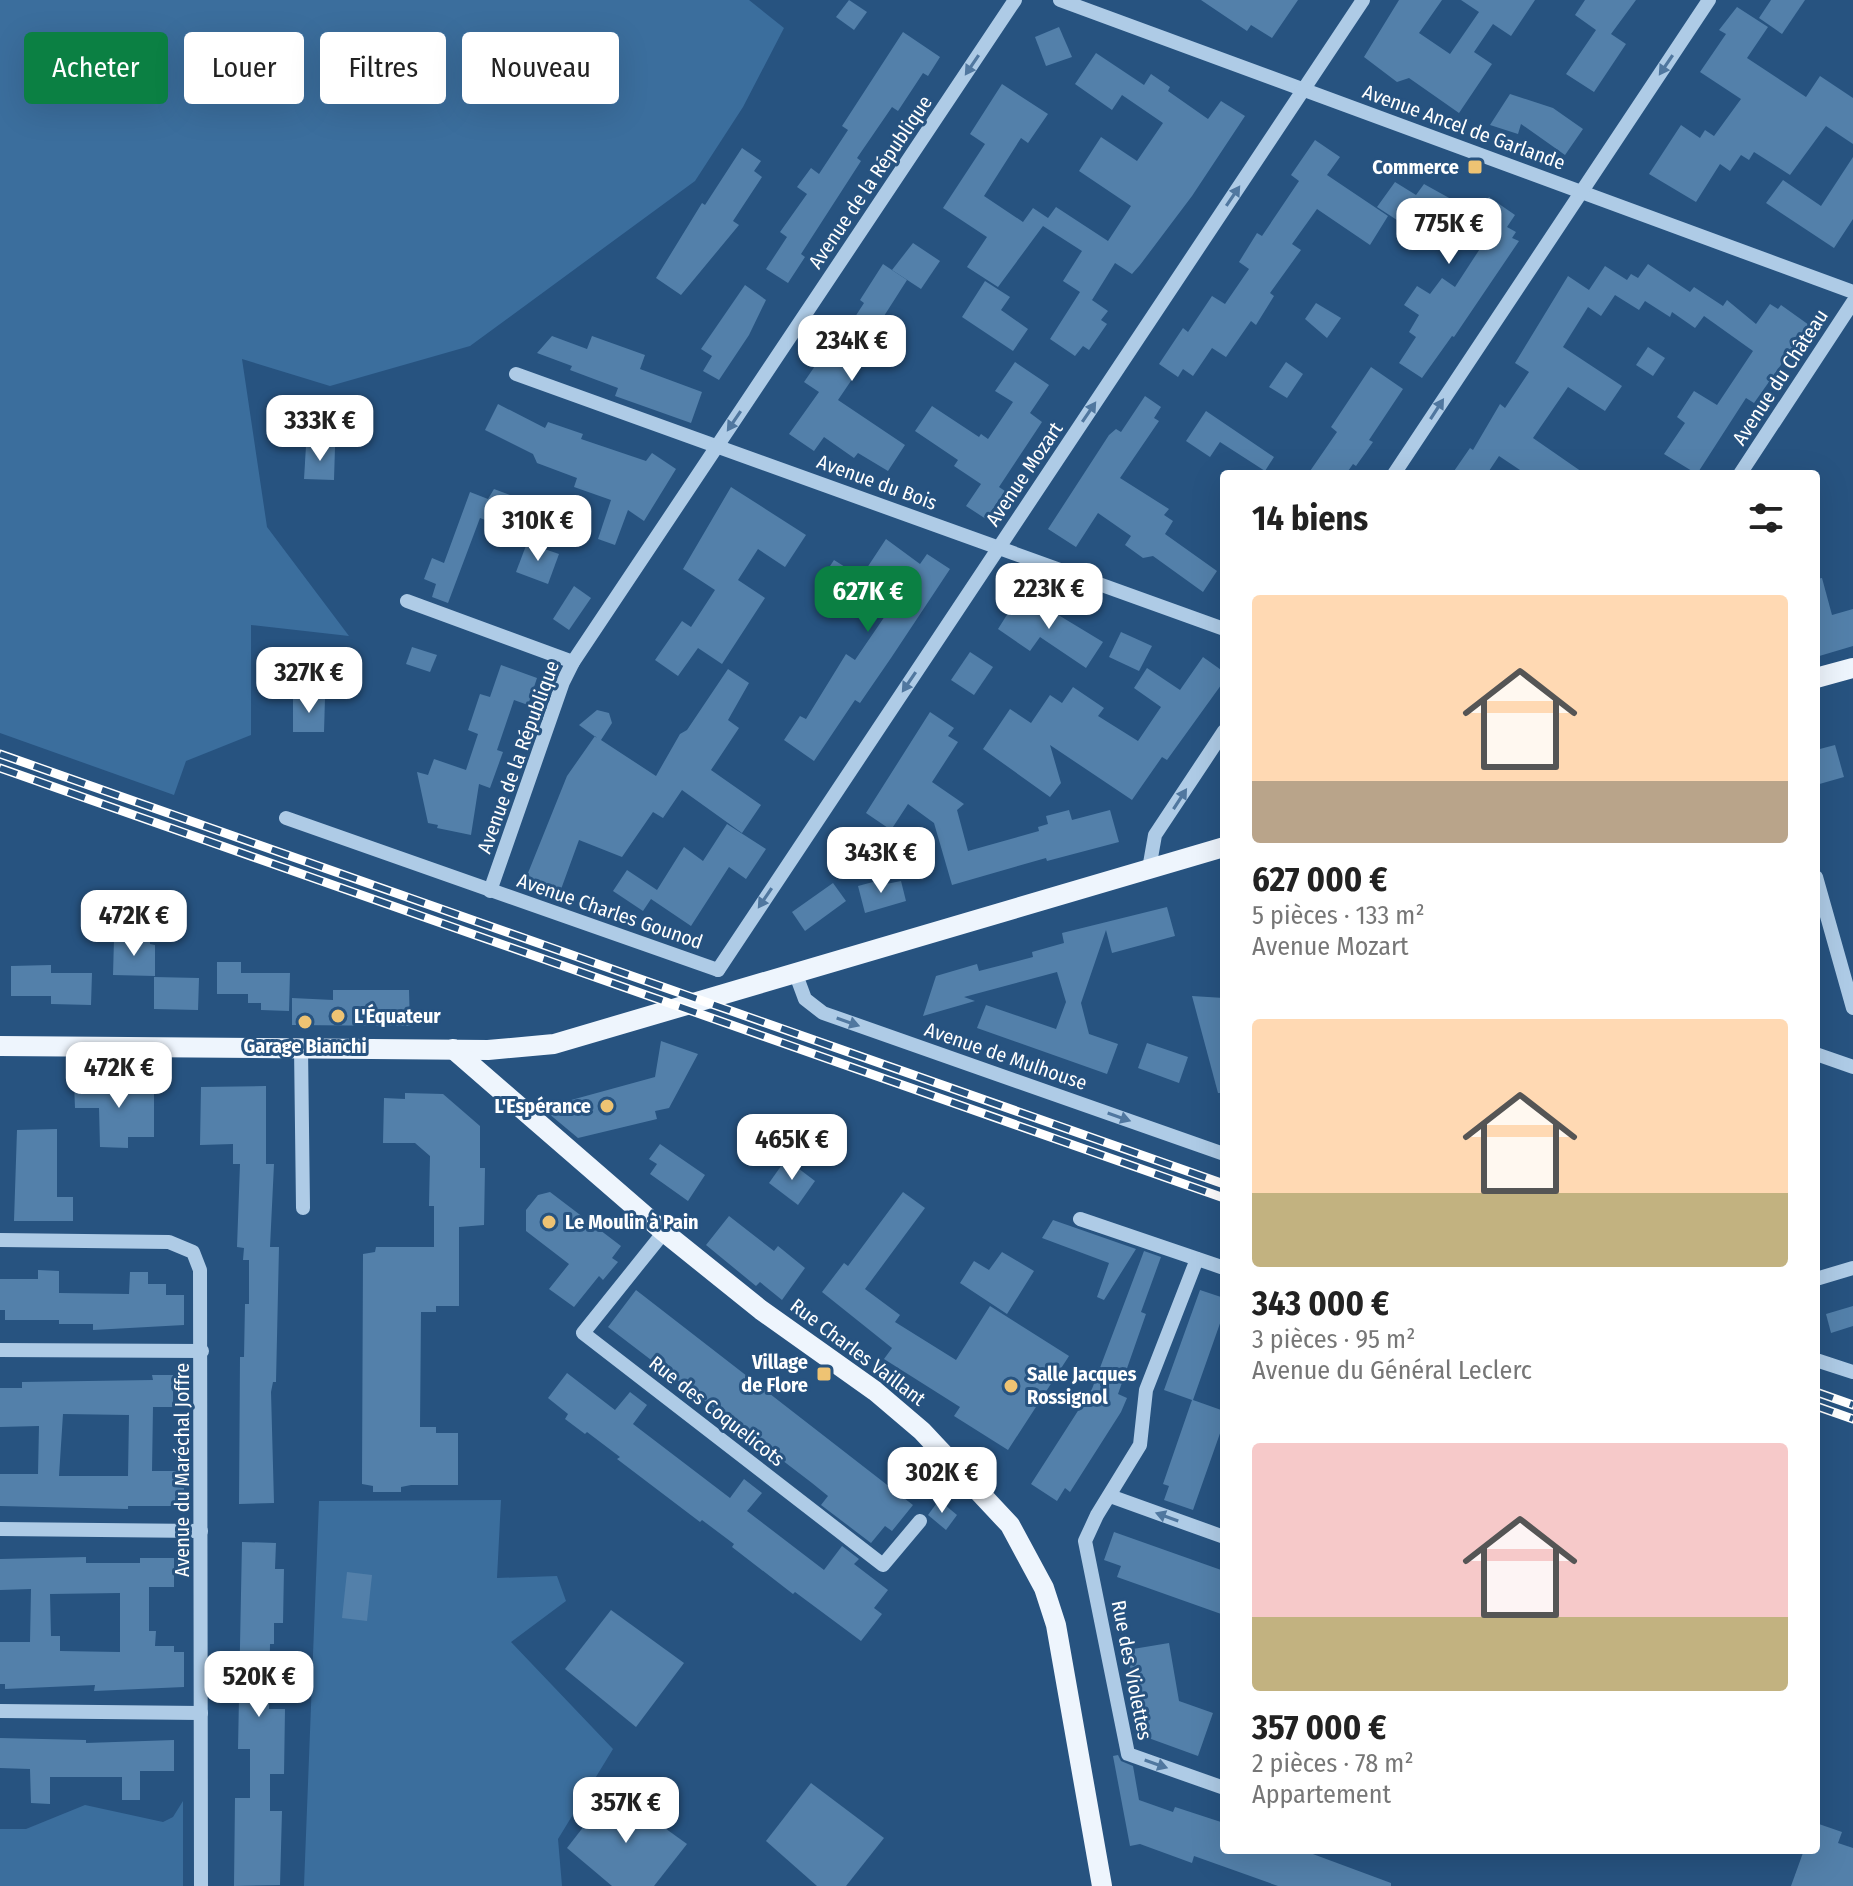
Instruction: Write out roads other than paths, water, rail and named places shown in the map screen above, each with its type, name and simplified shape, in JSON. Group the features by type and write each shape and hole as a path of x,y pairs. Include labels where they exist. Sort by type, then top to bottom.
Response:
{"main road":[{"path":"1820,677 1853,668"},
{"path":"0,1046 515,1050 554,1044 1220,848"},
{"name":"Rue Charles Vaillant","path":"453,1049 664,1232 761,1310 875,1391 941,1450 1010,1525 1039,1576 1056,1625 1102,1886"}],"street":[{"name":"Avenue de la République","path":"490,891 563,682 573,662 1015,0"},
{"name":"Avenue Ancel de Garlande","path":"1060,0 1853,292"},
{"name":"Avenue Mozart","path":"718,970 1363,0"},
{"path":"1397,470 1709,0"},
{"name":"Avenue du Château","path":"1743,470 1853,302"},
{"name":"Avenue du Bois","path":"516,374 1220,628"},
{"path":"407,601 573,662"},
{"path":"1149,869 1155,835 1220,737"},
{"name":"Avenue Charles Gounod","path":"286,818 718,970 725,992"},
{"path":"1820,891 1853,1008"},
{"name":"Avenue de Mulhouse","path":"795,972 805,999 823,1013 1220,1153"},
{"path":"301,1047 303,1208"},
{"path":"1820,1055 1853,1067"},
{"path":"1080,1219 1220,1267"},
{"name":"Rue des Coquelicots","path":"664,1232 583,1333 883,1565 920,1521"},
{"name":"Avenue du Maréchal Joffre","path":"0,1240 182,1245 193,1252 200,1270 201,1886"},
{"path":"1197,1259 1146,1390 1140,1445 1110,1496 1220,1536"},
{"path":"1820,1278 1853,1268"},
{"path":"0,1350 202,1351"},
{"path":"1820,1361 1853,1372"},
{"name":"Rue des Violettes","path":"1110,1496 1085,1541 1128,1754 1220,1787"},
{"path":"0,1529 201,1531"},
{"path":"0,1711 201,1713"}],"railway":[{"path":"0,754 1220,1183"},
{"path":"0,768 1220,1197"},
{"path":"1820,1393 1853,1405"},
{"path":"1820,1407 1853,1419"}],"place":[{"name":"Commerce","path":"1475,167"},
{"name":"L'Équateur","path":"338,1016"},
{"name":"Garage Bianchi","path":"305,1022"},
{"name":"L'Espérance","path":"607,1106"},
{"name":"Le Moulin à Pain","path":"549,1222"},
{"name":"Village de Flore","path":"824,1374"},
{"name":"Salle Jacques Rossignol","path":"1011,1386"}]}
